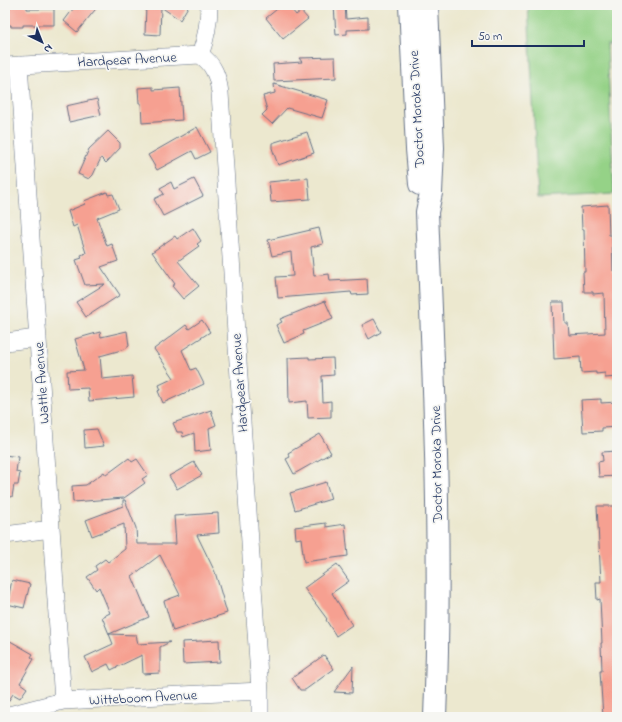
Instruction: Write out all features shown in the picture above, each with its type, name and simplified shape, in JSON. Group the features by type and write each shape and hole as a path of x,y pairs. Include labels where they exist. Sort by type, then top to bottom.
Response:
{"main road":[{"name":"Doctor Moroka Drive","path":"410,5 417,149 421,194 427,212"},
{"name":"Doctor Moroka Drive","path":"426,5 433,148 431,193 427,212 437,460 438,599 436,717"}],"street":[{"path":"200,55 205,40 209,17 209,5"},
{"name":"Hardpear Avenue","path":"12,66 200,55 207,59 217,74 220,92 260,691 260,717"},
{"name":"Wattle Avenue","path":"12,66 38,338 63,701"},
{"path":"5,342 38,338"},
{"path":"5,535 51,530"},
{"name":"Witteboom Avenue","path":"5,716 63,701 260,691"}],"green space":[{"path":"528,5 617,5 617,44 607,44 614,194 538,198"}],"building":[{"path":"10,5 27,5 27,9 54,9 54,25 23,25 23,27 11,27 11,25 8,25 7,9 10,9"},
{"path":"76,5 99,5 77,32 64,21"},
{"path":"146,5 189,5 180,20 161,7 160,35 145,34"},
{"path":"282,5 288,5 296,15 301,11 308,19 283,39 266,18"},
{"path":"334,5 345,5 346,19 368,17 368,29 347,30 347,34 336,35"},
{"path":"335,57 336,78 274,81 273,64 302,62 299,58"},
{"path":"274,84 328,100 322,118 287,108 272,124 262,115 267,110 263,96 275,93"},
{"path":"153,87 153,90 180,88 182,120 142,123 141,103 139,103 138,88"},
{"path":"97,99 101,115 69,122 66,106"},
{"path":"197,127 210,152 196,159 192,151 157,170 148,155"},
{"path":"108,131 120,143 120,148 106,163 101,158 93,175 89,179 78,174 89,149"},
{"path":"307,132 314,153 278,165 272,148 272,143"},
{"path":"308,178 310,199 271,202 269,182"},
{"path":"194,179 203,196 163,216 154,199 164,194 160,188 171,182 174,189"},
{"path":"107,192 108,195 113,194 119,209 97,218 107,246 112,244 118,261 101,267 120,295 86,317 76,302 105,284 85,285 76,260 82,258 81,255 86,253 77,225 73,227 68,211 85,204 84,201"},
{"path":"608,205 609,235 612,235 613,271 617,270 617,377 605,378 605,373 581,373 580,357 554,359 552,302 564,302 565,323 568,323 569,335 605,333 604,293 593,294 593,292 584,292 584,229 582,229 581,207"},
{"path":"193,228 201,241 197,244 199,246 178,261 199,286 183,299 172,286 175,284 152,252 175,236 177,239"},
{"path":"319,228 323,244 311,247 314,276 329,274 330,281 367,279 368,294 352,295 351,292 278,298 276,277 293,276 291,252 272,256 268,240"},
{"path":"325,301 333,319 303,331 304,334 284,343 276,325 282,322 280,319"},
{"path":"374,319 381,332 369,339 362,325"},
{"path":"202,320 210,332 182,350 191,370 196,368 204,384 163,403 158,391 161,390 159,385 174,378 154,349 186,325 189,329"},
{"path":"127,331 129,346 125,349 100,356 102,379 132,376 134,397 89,401 88,388 68,389 67,371 84,370 75,339 100,332 101,337"},
{"path":"309,357 309,359 333,358 334,375 322,376 323,402 331,401 331,417 308,418 307,401 289,403 288,358"},
{"path":"601,399 601,403 617,402 617,427 602,428 602,431 583,432 581,400"},
{"path":"211,410 216,425 209,428 211,450 195,452 194,433 183,437 182,432 177,432 173,423"},
{"path":"97,429 104,446 85,448 84,430"},
{"path":"320,434 331,453 294,474 286,459 290,457 288,453"},
{"path":"617,451 617,476 599,477 598,462 603,461 602,452"},
{"path":"5,455 18,457 16,472 20,473 18,485 14,485 12,497 5,496"},
{"path":"129,458 132,462 137,459 148,475 142,479 145,483 124,498 73,502 72,486 86,485 104,472 106,475"},
{"path":"194,462 202,475 177,489 169,476"},
{"path":"326,482 331,499 295,510 290,493"},
{"path":"123,500 125,500 136,528 137,544 176,544 174,516 218,513 219,533 197,535 215,572 227,613 173,631 164,601 180,595 160,555 132,576 149,617 109,634 102,617 110,613 99,587 96,590 87,577 97,570 95,566 105,559 108,562 125,549 124,524 92,536 86,520 123,506"},
{"path":"597,506 617,506 617,717 603,717 600,671 602,671 602,643 600,599 597,600 596,582 601,582"},
{"path":"326,523 326,527 345,524 348,556 304,562 301,538 296,539 295,527"},
{"path":"337,564 349,581 332,593 352,625 336,636 326,620 327,619 304,588"},
{"path":"12,580 30,584 24,608 7,604"},
{"path":"109,634 136,635 138,644 170,642 160,647 160,673 143,674 142,655 111,670 108,664 92,672 85,657 113,644"},
{"path":"5,638 33,654 31,657 34,659 20,683 27,688 20,698 13,694 5,706"},
{"path":"219,640 220,662 183,664 182,642"},
{"path":"324,655 334,669 305,690 300,690 292,678"},
{"path":"353,666 352,693 334,692"}]}
